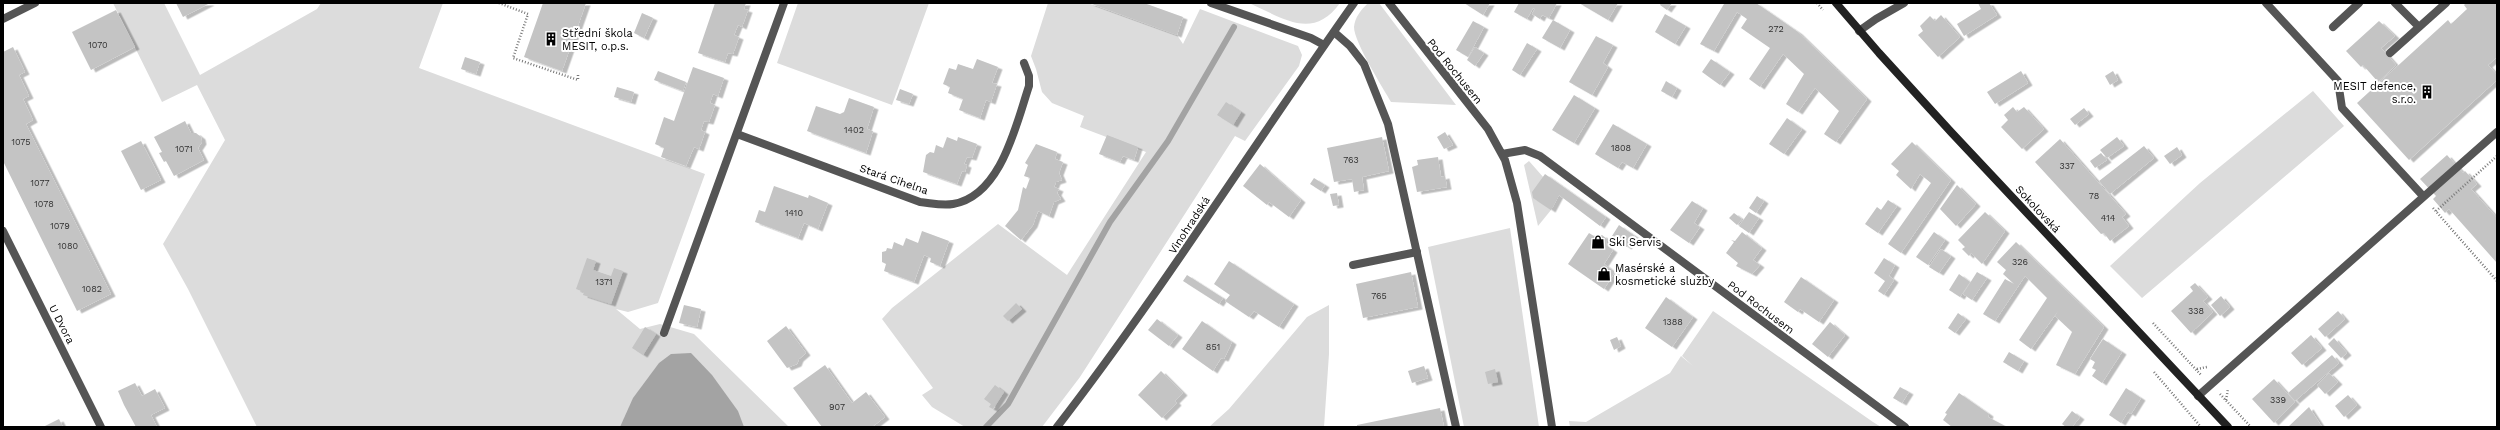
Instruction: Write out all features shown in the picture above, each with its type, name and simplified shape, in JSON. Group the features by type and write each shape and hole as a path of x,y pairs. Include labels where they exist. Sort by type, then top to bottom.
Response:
{"main road":[{"name":"Sokolovská","path":"1836,3 1859,31 2228,427"}],"street":[{"path":"3,19 35,3"},
{"path":"664,333 784,3"},
{"path":"1211,3 1311,38 1324,45"},
{"name":"Vinohradská","path":"1057,427 1174,267 1354,3"},
{"name":"Pod Rochusem","path":"1389,3 1488,129 1502,154 1517,203 1552,427"},
{"path":"1859,31 1876,18 1904,3"},
{"path":"2266,3 2338,81 2342,108 2423,196"},
{"path":"2333,27 2360,3"},
{"path":"2395,3 2419,27"},
{"path":"2390,52 2446,3"},
{"path":"1334,32 1350,46 1364,64 1384,113 1402,177 1456,427"},
{"name":"Stará Cihelna","path":"737,134 920,202 954,204 975,196 992,179 999,166 1029,86 1029,76 1024,63"},
{"path":"2198,396 2497,132"},
{"name":"Pod Rochusem","path":"1502,154 1525,150 1540,156 1905,427"},
{"name":"U Dvora","path":"3,231 101,427"},
{"path":"1352,265 1417,252"}],"path":[{"path":"499,3 528,14 513,58 578,80 578,75"},
{"path":"2436,211 2497,156"},
{"path":"2423,196 2497,282"}],"shaded area":[{"path":"113,3 164,3 200,75 317,9 321,3 443,3 419,68 705,174 658,303 628,312 616,309 640,329 660,324 694,334 789,427 257,427 188,289 163,244 225,140 197,85 162,102"},
{"path":"798,3 929,3 892,105 777,63"},
{"path":"1048,3 1088,3 1177,35 1183,44 1200,9 1298,46 1302,55 1299,66 1245,141 1235,136 1080,377 1042,427 965,427 932,407 922,395 933,388 882,319 892,308 998,224 1067,275 1146,152 1080,127 1084,116 1052,103 1042,92 1031,56"},
{"path":"1249,3 1340,3 1330,15 1319,21 1308,24 1286,20"},
{"path":"1368,3 1379,3 1456,105 1391,102 1370,65 1355,34 1354,27 1357,17"},
{"path":"2313,91 2344,126 2142,298 2110,266 2200,183"},
{"path":"1529,161 1559,195 1551,210 1538,226 1524,165"},
{"path":"1510,228 1539,427 1464,427 1428,247"},
{"path":"1329,305 1329,354 1324,427 1209,427 1229,409 1307,317"},
{"path":"1713,311 1881,427 1570,427 1569,421 1586,422 1670,373 1681,356 1693,366 1682,356"},
{"path":"691,353 712,375 738,411 744,427 620,427 633,398 659,363 671,354"}],"building":[{"path":"176,3 210,3 183,17"},
{"name":"Střední škola MESIT, o.p.s.","path":"543,3 586,3 562,71 524,57"},
{"path":"715,3 746,3 744,9 748,10 742,27 738,25 734,35 739,37 733,54 728,53 725,62 698,53"},
{"path":"1089,3 1144,3 1183,17 1177,35"},
{"path":"1464,3 1490,3 1483,15"},
{"path":"1519,3 1557,3 1549,18 1542,15 1540,19 1532,14 1535,9 1533,8 1527,19 1514,12"},
{"path":"1579,3 1618,3 1608,20"},
{"path":"1661,3 1672,3 1667,10 1660,5"},
{"path":"1722,3 1756,3 1798,32 1867,99 1836,142 1824,134 1839,111 1815,88 1798,112 1786,104 1804,74 1783,54 1760,87 1749,79 1770,48 1741,28 1747,19 1737,12 1714,51 1700,44 1724,4"},
{"path":"1978,3 1989,3 1997,15 1964,36 1957,24 1981,9"},
{"name":"MESIT defence, s.r.o.","path":"2466,3 2497,3 2497,57 2488,65 2497,75 2497,80 2409,160 2357,103 2448,20 2451,24 2467,9 2464,5"},
{"path":"116,10 135,47 91,70 72,32"},
{"path":"642,13 653,18 644,38 634,33"},
{"path":"1665,14 1686,26 1675,44 1655,32"},
{"path":"1941,15 1960,37 1938,57 1918,35 1923,31 1920,26 1930,16 1935,21"},
{"path":"1553,20 1570,30 1560,48 1542,38"},
{"path":"1473,21 1484,27 1468,57 1456,50"},
{"path":"2379,21 2395,36 2381,48 2396,65 2378,82 2363,65 2361,67 2346,51"},
{"path":"1596,36 1613,45 1603,63 1608,67 1592,95 1569,82"},
{"path":"1527,43 1537,49 1520,75 1512,70"},
{"path":"13,47 25,72 19,75 29,96 23,99 33,120 26,124 111,294 77,311 3,161 3,52"},
{"path":"1475,47 1484,53 1475,66 1467,60"},
{"path":"465,57 480,62 476,74 461,69"},
{"path":"977,59 998,67 992,83 997,84 991,102 986,100 980,118 959,110 963,99 948,93 950,87 943,84 949,68 956,70 958,64 973,69"},
{"path":"1711,59 1730,72 1720,85 1702,72"},
{"path":"693,67 724,78 718,96 713,94 710,103 715,105 709,122 704,121 701,130 705,132 699,149 694,147 686,166 661,157 664,148 655,144 664,117 674,121"},
{"path":"658,71 686,82 683,91 654,80"},
{"path":"2021,71 2028,83 1995,104 1987,92"},
{"path":"2113,71 2118,80 2110,85 2105,76"},
{"path":"1666,81 1677,88 1672,97 1661,91"},
{"path":"617,87 634,92 631,102 614,97"},
{"path":"900,89 913,94 909,104 896,100"},
{"path":"1574,95 1595,108 1574,143 1552,130"},
{"path":"849,98 874,107 867,129 873,131 866,153 807,131 816,106 840,114 844,112"},
{"path":"1226,102 1241,112 1233,125 1217,115"},
{"path":"2013,107 2017,112 2024,107 2044,129 2022,149 2001,127 2008,120 2004,115"},
{"path":"2084,108 2089,114 2075,125 2070,119"},
{"path":"1787,118 1802,129 1784,154 1769,144"},
{"path":"185,121 191,133 196,133 201,137 202,142 198,148 204,160 174,176 166,161 164,162 159,153 162,152 154,137"},
{"path":"1613,124 1647,144 1633,168 1622,162 1618,168 1595,154"},
{"path":"1445,132 1453,145 1444,149 1437,137"},
{"path":"1107,135 1138,147 1134,160 1123,156 1120,162 1099,154"},
{"path":"947,137 957,141 958,137 977,144 972,158 967,157 964,164 967,165 965,172 962,171 957,184 923,172 926,155 930,152 934,153 936,145 943,148"},
{"path":"1382,137 1389,171 1362,177 1364,190 1354,192 1352,179 1334,182 1327,148"},
{"path":"2117,137 2124,146 2107,158 2100,150"},
{"path":"2060,139 2126,214 2122,217 2129,226 2110,241 2104,233 2101,234 2035,162"},
{"path":"141,141 161,180 141,190 121,151"},
{"path":"1912,142 1951,180 1901,253 1888,244 1931,183 1920,174 1911,189 1896,175 1899,171 1891,164"},
{"path":"1036,144 1057,152 1055,159 1063,162 1059,173 1062,180 1056,182 1054,187 1059,189 1057,193 1061,199 1054,202 1049,216 1038,211 1033,225 1021,240 1005,226 1018,210 1023,187 1026,189 1030,178 1024,176 1028,165 1025,163"},
{"path":"2144,146 2154,158 2110,194 2099,181"},
{"path":"2177,147 2182,155 2170,164 2164,156"},
{"path":"2101,153 2107,160 2095,168 2090,161"},
{"path":"2447,155 2463,173 2465,171 2477,184 2471,189 2497,218 2497,263 2449,209 2445,213 2433,199 2436,196 2420,179"},
{"path":"1438,157 1441,177 1445,176 1447,187 1417,192 1412,167 1418,165 1417,160"},
{"path":"1260,164 1301,200 1289,217 1269,202 1267,205 1243,186"},
{"path":"1545,174 1606,217 1600,226 1559,195 1551,210 1533,198 1532,192"},
{"path":"1314,178 1325,185 1321,191 1310,184"},
{"path":"1957,185 1976,204 1956,226 1940,209"},
{"path":"774,186 808,198 809,195 828,203 818,229 804,223 798,238 755,222 759,210 765,212"},
{"path":"1337,193 1339,205 1333,206 1330,194"},
{"path":"1757,196 1764,201 1756,213 1749,208"},
{"path":"1888,200 1897,206 1878,233 1865,224 1877,207 1881,210"},
{"path":"1692,201 1703,208 1694,223 1700,227 1689,243 1670,230"},
{"path":"1749,212 1759,218 1749,233 1739,226"},
{"path":"1985,212 2005,231 1982,264 1971,253 1969,256 1962,249 1965,247 1958,240"},
{"path":"1734,213 1742,219 1737,225 1729,218"},
{"path":"1619,225 1635,236 1627,247 1612,236"},
{"path":"922,231 949,241 940,266 930,262 931,258 924,255 914,282 884,271 886,264 882,262 882,252 886,251 887,248 892,249 894,242 903,246 906,238 918,243"},
{"path":"1742,232 1762,248 1753,260 1760,265 1752,274 1736,266 1738,263 1726,253 1734,242 1731,240 1735,241"},
{"path":"1934,232 1945,240 1928,265 1916,257"},
{"path":"1589,233 1597,238 1602,235 1607,239 1606,245 1613,250 1604,264 1615,272 1604,289 1568,264"},
{"path":"2016,242 2104,327 2075,374 2056,365 2072,332 2055,316 2058,311 2031,349 2019,340 2047,298 2025,276 1995,321 1983,314 2005,279 2014,284 2003,274 2006,270 1997,262"},
{"path":"1941,249 1951,256 1939,273 1929,267"},
{"path":"587,258 596,261 593,270 611,276 614,268 623,271 611,304 583,295 584,292 576,289"},
{"path":"1884,258 1895,265 1889,276 1894,280 1884,295 1878,291 1885,281 1874,273"},
{"path":"1229,261 1294,304 1279,327 1254,311 1249,317 1225,301 1230,295 1214,284"},
{"path":"1411,272 1418,307 1363,318 1356,284"},
{"path":"1977,272 1987,278 1972,300 1963,294"},
{"path":"1959,274 1970,282 1960,297 1949,290"},
{"path":"1187,275 1223,298 1219,304 1183,281"},
{"path":"1801,277 1834,300 1819,322 1800,309 1798,312 1784,302"},
{"path":"2195,283 2208,297 2203,301 2213,312 2191,333 2171,311 2193,291 2190,287"},
{"path":"2221,296 2230,307 2220,316 2211,305"},
{"path":"1666,297 1693,317 1672,347 1645,328"},
{"path":"1016,303 1022,309 1008,321 1003,316"},
{"path":"684,305 701,309 697,327 679,323"},
{"path":"2338,311 2345,319 2325,337 2318,329"},
{"path":"1958,313 1966,319 1955,333 1948,328"},
{"path":"1157,319 1178,335 1169,346 1148,330"},
{"path":"1202,321 1232,342 1224,359 1221,358 1213,371 1182,349"},
{"path":"1830,322 1845,335 1828,357 1812,344"},
{"path":"786,326 806,353 799,359 797,364 787,368 767,341"},
{"path":"645,327 656,334 643,355 632,348"},
{"path":"2311,335 2322,348 2302,365 2291,353"},
{"path":"1617,337 1621,346 1614,350 1610,340"},
{"path":"2334,338 2347,353 2341,358 2328,344"},
{"path":"2103,339 2122,352 2102,383 2092,376 2096,370 2092,368 2095,362 2090,359"},
{"path":"2009,352 2024,361 2018,371 2003,362"},
{"path":"2332,355 2339,363 2295,401 2288,393"},
{"path":"825,365 852,403 866,392 885,417 872,427 822,427 793,388"},
{"path":"1424,366 1428,378 1412,383 1408,371"},
{"path":"1495,369 1498,382 1488,384 1485,372"},
{"path":"1161,371 1183,393 1175,401 1177,403 1162,418 1138,395"},
{"path":"2329,373 2338,382 2325,394 2317,385"},
{"path":"2274,379 2295,402 2274,423 2252,399"},
{"path":"135,383 142,396 155,389 165,408 151,415 157,427 136,427 124,405 118,391"},
{"path":"995,385 1004,392 993,409 989,407 991,404 984,399"},
{"path":"1900,387 1909,392 1902,403 1893,398"},
{"path":"2126,388 2141,398 2131,414 2128,412 2121,423 2109,415"},
{"path":"1959,393 1989,414 1988,417 2007,427 1952,427 1943,420 1947,414 1945,413"},
{"path":"2348,395 2357,405 2344,417 2335,406"},
{"path":"2309,407 2322,427 2288,427"},
{"path":"1440,408 1444,427 1357,427 1357,425"},
{"path":"2072,411 2080,417 2072,427 2066,427 2062,424"},
{"path":"59,419 63,427 43,427"}],"waterway":[{"path":"986,427 1008,404 1110,222 1168,141 1234,27"}],"place":[{"name":"Střední škola MESIT, o.p.s.","path":"551,39"},
{"name":"MESIT defence, s.r.o.","path":"2427,92"},
{"name":"Ski Servis","path":"1598,242"},
{"name":"Masérské a kosmetické služby","path":"1604,274"}]}
